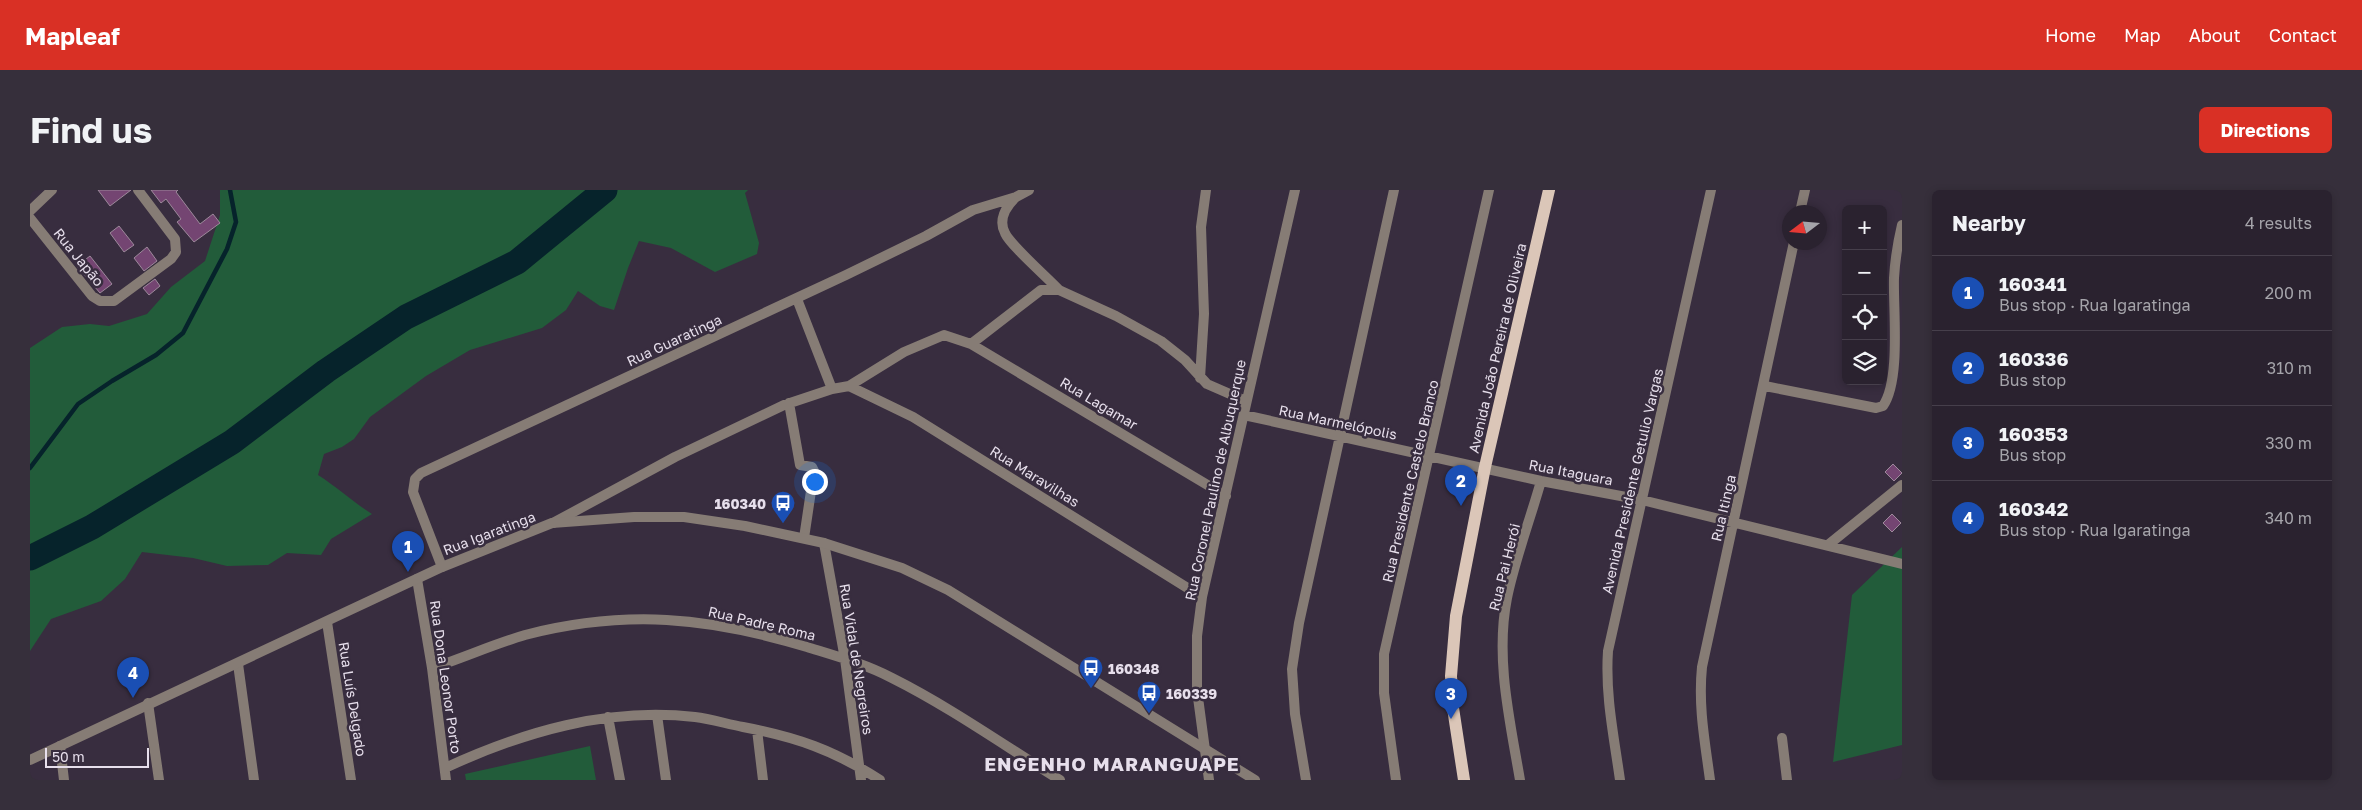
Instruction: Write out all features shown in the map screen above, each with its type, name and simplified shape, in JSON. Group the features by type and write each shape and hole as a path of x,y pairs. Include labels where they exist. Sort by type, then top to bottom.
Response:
{"main road":[{"name":"Avenida João Pereira de Oliveira","path":"1464,780 1453,708 1452,646 1484,467 1549,190"}],"street":[{"path":"30,211 52,190"},
{"name":"Rua Japão","path":"30,218 92,296 100,301 114,301 171,259 176,252 175,239 138,190"},
{"name":"Rua Guaratinga","path":"442,566 413,492 415,479 421,473 797,298 926,236 973,210 1016,197 1029,190"},
{"path":"1200,378 1204,314 1200,227 1206,190"},
{"name":"Rua Coronel Paulino de Albuquerque","path":"1209,780 1197,690 1197,636 1202,597 1295,190"},
{"path":"1306,780 1295,714 1292,670 1299,623 1394,190"},
{"name":"Rua Presidente Castelo Branco","path":"1396,780 1384,693 1384,654 1489,190"},
{"name":"Avenida Presidente Getulio Vargas","path":"1620,780 1608,701 1608,651 1712,190"},
{"path":"1802,205 1805,190"},
{"path":"1016,197 1007,206 1003,217 1005,235 1059,290 1116,316 1161,341 1185,360 1200,378 1217,390 1246,401"},
{"path":"1764,386 1876,408 1883,406 1890,393 1894,361 1894,275 1902,224"},
{"name":"Rua Itinga","path":"1710,780 1700,692 1709,635 1792,250"},
{"path":"971,344 1042,290 1059,290"},
{"path":"797,298 832,389"},
{"name":"Rua Igaratinga","path":"30,760 148,703 238,664 442,566 552,523 675,456 789,403 832,389 849,386 925,341 944,335 956,337"},
{"name":"Rua Lagamar","path":"956,337 971,344 1226,496"},
{"name":"Rua Maravilhas","path":"849,386 913,416 1202,597"},
{"path":"789,403 800,465 812,466 814,471 804,538"},
{"name":"Rua Marmelópolis","path":"1244,415 1484,467"},
{"name":"Rua Itaguara","path":"1484,467 1540,481 1642,500 1902,564"},
{"name":"Rua Pai Herói","path":"1520,780 1506,693 1504,625 1507,598 1540,481"},
{"path":"1828,545 1902,485"},
{"path":"552,523 634,517 684,516 804,538 902,568 948,590 1255,780"},
{"name":"Rua Vidal de Negreiros","path":"824,543 844,659 861,780"},
{"name":"Rua Dona Leonor Porto","path":"417,579 432,668 446,780"},
{"name":"Rua Padre Roma","path":"432,668 524,636 584,624 631,618 687,620 738,629 844,659 893,678 1060,780"},
{"name":"Rua Luís Delgado","path":"327,622 351,780"},
{"path":"238,664 254,780"},
{"path":"148,703 160,780"},
{"path":"445,768 475,754 566,723 608,717 657,715 695,717 816,745 860,767 880,780"},
{"path":"657,715 666,780"},
{"path":"608,717 620,780"},
{"path":"757,730 763,780"},
{"path":"1782,738 1787,780"},
{"path":"60,746 64,780"}],"green space":[{"path":"220,190 748,190 745,193 759,243 757,254 715,272 671,248 639,241 614,310 600,306 578,291 566,310 542,328 470,350 426,376 370,417 354,439 342,447 324,454 318,475 372,514 331,539 321,555 287,553 268,565 227,566 193,558 142,552 125,579 101,601 51,619 30,651 30,348 62,327 90,324 109,326 147,314 171,287 205,261 220,215"},
{"path":"1902,547 1902,745 1833,762 1852,595"},
{"path":"590,746 596,780 466,780 465,774"}],"building":[{"path":"98,190 131,190 110,206"},
{"path":"151,190 178,190 176,192 200,224 213,214 220,223 194,242 177,222 181,219 166,199 161,203"},
{"path":"119,226 134,245 124,252 110,233"},
{"path":"147,247 157,261 144,271 134,258"},
{"path":"90,256 112,284 100,293 77,266"},
{"path":"155,279 160,286 149,295 143,288"},
{"path":"1893,464 1902,473 1894,481 1885,472"},
{"path":"1892,514 1901,523 1892,532 1883,523"}],"waterway":[{"path":"30,468 78,404 156,355 183,333 227,249 236,222 230,190"},
{"path":"30,558 92,527 232,442 326,371 406,317 517,262 605,190"}],"place":[{"name":"160336","path":"1461,506"},
{"name":"160340","path":"783,524"},
{"name":"160341","path":"408,572"},
{"name":"160348","path":"1091,689"},
{"name":"160342","path":"133,698"},
{"name":"160339","path":"1149,714"},
{"name":"160353","path":"1451,719"}],"district":[{"name":"ENGENHO MARANGUAPE","path":"1112,763"}]}
